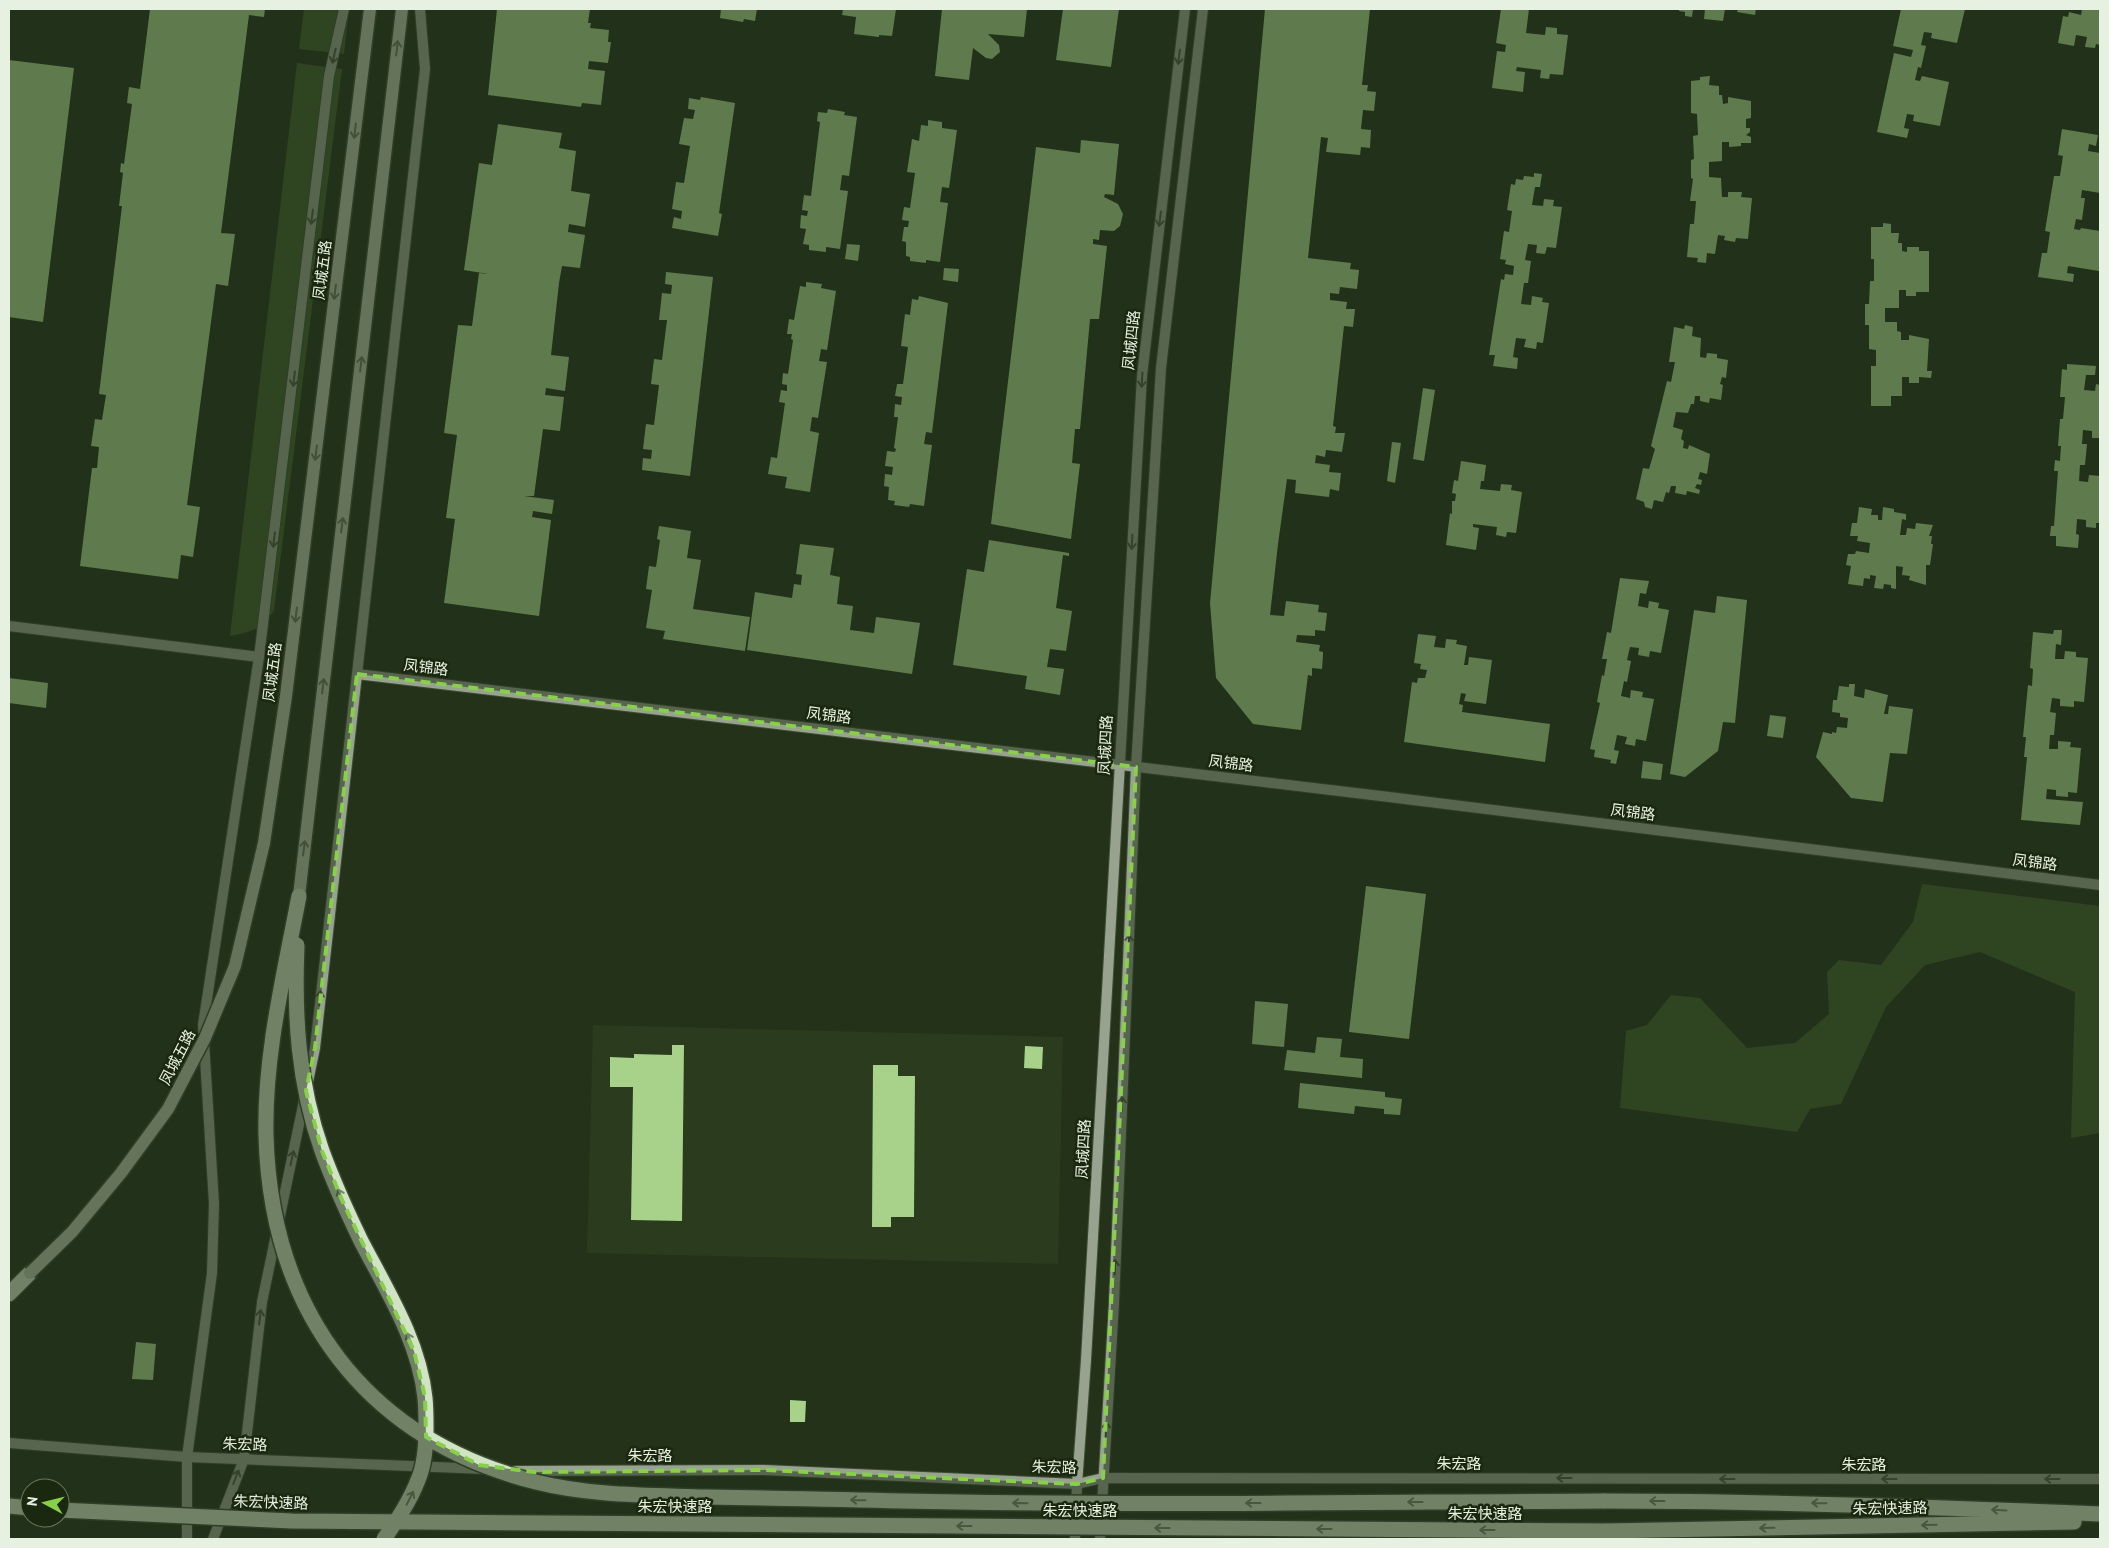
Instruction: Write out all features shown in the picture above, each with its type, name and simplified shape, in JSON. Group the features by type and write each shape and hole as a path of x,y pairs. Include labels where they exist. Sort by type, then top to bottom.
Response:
{"highway":[{"path":"299,896 272,1045 266,1132 270,1194 283,1252 305,1308 335,1356 363,1388 403,1423 440,1446 479,1465 538,1483 585,1491 652,1496 1025,1504 1721,1501 2100,1514"},
{"path":"299,896 295,996 298,1053 309,1110 322,1151 342,1200 397,1308 414,1351 425,1397 426,1447 419,1479 402,1512 384,1539"},
{"path":"9,1287 30,1272"},
{"path":"9,1294 30,1272"},
{"name":"朱宏快速路","path":"70,1510 292,1521 1605,1531 2100,1522"}],"main road":[{"path":"187,1539 187,1458 212,1274 214,1204 203,1024 259,657 329,76 344,9"},
{"name":"凤城五路","path":"30,1272 72,1232 103,1195 168,1109 205,1038 235,966 264,843 285,706 370,9"},
{"path":"299,896 402,9"},
{"path":"213,1539 244,1459 262,1302 315,1048 425,69 420,9"},
{"name":"凤城四路","path":"1075,1539 1142,376 1184,9"},
{"path":"1100,1539 1114,1303 1136,767 1161,368 1203,9"},
{"path":"9,626 259,657"},
{"name":"凤锦路","path":"357,674 1136,767 2100,886"},
{"name":"朱宏路","path":"9,1443 187,1458 535,1472 764,1470 1077,1484 1103,1478 2100,1479"}],"highlighted area":[{"path":"357,674 1136,767 1103,1478 1077,1484 764,1470 535,1472 479,1465 426,1437 425,1397 414,1351 342,1200 322,1151 306,1091 315,1048"}],"shaded area":[{"path":"304,9 349,9 344,54 299,49"},
{"path":"297,63 342,69 274,610 266,622 256,629 230,636"},
{"path":"1922,884 2100,906 2100,1133 2071,1138 2075,992 1980,952 1925,965 1886,1007 1841,1104 1810,1109 1797,1132 1620,1108 1626,1031 1647,1025 1671,995 1700,998 1747,1048 1795,1043 1829,1014 1827,972 1839,960 1881,965 1913,922"},
{"path":"593,1025 1063,1037 1058,1264 587,1253"}],"building":[{"path":"150,9 265,9 264,17 249,15 221,233 235,234 228,286 216,284 187,505 200,507 193,557 181,555 178,579 80,566 92,468 97,468 99,447 91,446 95,419 102,420 106,395 99,394 122,206 119,206 123,173 120,172 121,163 124,164 132,104 127,103 129,87 140,89"},
{"path":"497,9 590,9 588,23 591,23 590,28 609,30 608,42 611,42 608,63 589,61 588,69 605,71 601,105 582,103 581,107 488,95"},
{"path":"721,9 757,9 755,21 744,19 743,22 720,18"},
{"path":"843,9 896,9 892,36 879,35 879,37 854,34 856,17 842,15"},
{"path":"942,9 1027,9 1024,37 988,34 999,45 1000,52 992,59 986,58 973,48 969,80 935,76"},
{"path":"1063,9 1119,9 1111,67 1056,60"},
{"path":"1265,9 1370,9 1362,85 1368,85 1367,91 1376,92 1374,111 1363,110 1361,129 1371,130 1370,148 1361,147 1360,155 1326,152 1328,138 1321,137 1308,258 1351,263 1350,269 1359,270 1357,289 1340,287 1339,294 1330,293 1330,300 1347,302 1346,309 1355,309 1353,327 1344,326 1333,426 1336,427 1335,433 1345,433 1342,452 1326,450 1325,457 1316,455 1315,463 1330,465 1329,472 1341,473 1339,491 1330,489 1329,497 1295,493 1296,480 1287,479 1278,544 1270,615 1284,616 1286,601 1319,605 1318,612 1327,613 1325,631 1315,630 1315,636 1297,635 1296,642 1320,645 1319,651 1323,652 1322,669 1312,668 1312,676 1308,675 1301,730 1253,724 1216,678 1210,603"},
{"path":"1501,9 1529,9 1526,33 1545,35 1546,27 1557,28 1557,34 1568,35 1563,75 1550,74 1549,79 1540,78 1541,70 1517,67 1516,71 1525,72 1523,92 1492,88 1497,51 1505,52 1506,45 1496,43"},
{"path":"1679,9 1693,9 1692,17 1685,16 1685,12 1679,11"},
{"path":"1705,9 1725,9 1723,21 1704,19"},
{"path":"1738,9 1756,9 1755,15 1737,12"},
{"path":"1901,9 1965,9 1957,43 1931,38 1932,33 1924,32 1921,45 1926,46 1921,68 1918,67 1915,80 1920,81 1922,76 1949,82 1940,126 1913,121 1914,115 1907,114 1904,128 1909,129 1907,138 1877,132 1894,53 1911,57 1913,50 1893,46"},
{"path":"2082,9 2100,9 2100,45 2096,44 2095,48 2085,47 2087,37 2076,35 2074,46 2058,43 2063,16 2068,17 2069,12 2081,15"},
{"path":"9,60 74,68 43,322 9,317"},
{"path":"1710,76 1709,85 1719,86 1719,95 1722,95 1723,104 1728,103 1728,97 1751,101 1751,118 1746,119 1746,128 1750,128 1750,132 1746,135 1751,137 1751,143 1741,143 1741,146 1729,147 1729,142 1722,142 1722,161 1709,162 1709,177 1721,178 1722,197 1728,197 1728,192 1742,192 1741,197 1752,198 1748,239 1736,238 1735,242 1724,240 1725,236 1718,235 1715,254 1707,253 1706,263 1697,262 1698,258 1687,257 1690,224 1694,224 1696,201 1690,201 1693,179 1691,178 1691,160 1694,159 1693,136 1698,135 1697,114 1691,113 1691,81 1700,80 1700,77"},
{"path":"701,97 735,103 719,213 722,214 718,236 672,228 674,217 681,219 682,211 672,209 676,182 684,183 690,146 679,144 684,118 693,119 695,110 688,109 689,98 700,100"},
{"path":"828,109 845,112 844,115 857,117 849,176 842,175 840,190 848,191 840,249 826,247 826,252 809,250 809,245 803,244 806,229 800,228 801,215 807,216 808,211 802,210 804,195 811,196 820,122 817,121 818,112 827,113"},
{"path":"928,120 942,122 942,128 957,130 949,188 942,187 940,202 948,203 940,262 926,260 926,263 910,261 910,257 906,256 906,242 902,241 904,227 908,227 909,221 902,220 904,207 910,208 915,173 907,172 912,139 919,141 921,125 928,126"},
{"path":"498,124 562,133 559,148 576,151 571,191 590,194 585,227 569,224 568,232 585,235 580,268 562,266 559,283 551,355 569,357 565,391 546,388 545,395 564,397 560,431 543,429 534,496 524,496 554,500 552,514 533,511 532,517 551,520 539,616 444,603 455,519 446,518 457,435 444,433 458,325 472,326 479,273 488,274 464,270 479,163 492,165"},
{"path":"2062,129 2098,135 2096,146 2089,144 2088,151 2100,153 2100,193 2082,190 2081,198 2085,198 2082,220 2076,219 2074,229 2080,230 2081,228 2100,231 2099,271 2068,266 2067,273 2074,274 2073,282 2038,277 2042,253 2047,253 2050,232 2045,231 2054,176 2060,176 2063,156 2058,155"},
{"path":"1081,140 1119,144 1114,195 1105,194 1104,197 1118,204 1123,214 1120,226 1114,231 1100,230 1099,240 1093,239 1093,244 1107,246 1099,319 1090,319 1080,429 1075,429 1072,463 1080,464 1071,539 991,524 1036,147 1080,153"},
{"path":"1534,173 1542,174 1540,187 1535,187 1532,205 1543,206 1544,199 1554,200 1553,206 1562,207 1556,248 1547,247 1545,254 1536,253 1537,245 1528,244 1525,260 1531,261 1528,283 1524,283 1521,304 1531,305 1532,296 1543,298 1542,302 1549,303 1543,343 1537,342 1536,349 1524,347 1526,339 1516,338 1513,357 1518,358 1517,369 1493,366 1495,355 1489,355 1501,279 1504,280 1505,274 1513,275 1514,266 1505,264 1506,260 1500,259 1504,231 1509,232 1512,211 1507,210 1511,184 1515,185 1516,179 1523,180 1524,176 1534,177"},
{"path":"1883,223 1891,224 1891,233 1899,233 1898,243 1902,243 1902,251 1907,252 1907,247 1919,247 1919,251 1929,251 1929,292 1916,292 1916,296 1906,296 1906,290 1899,290 1899,308 1885,308 1885,322 1897,322 1897,331 1901,332 1901,340 1909,340 1909,335 1929,339 1927,371 1932,371 1931,378 1919,377 1919,383 1909,383 1909,377 1902,377 1902,396 1891,396 1891,406 1871,406 1871,366 1876,366 1876,350 1869,349 1869,325 1865,325 1865,304 1869,304 1870,281 1874,281 1874,259 1871,259 1871,227 1883,227"},
{"path":"847,244 860,245 858,261 845,259"},
{"path":"944,268 959,269 958,282 943,280"},
{"path":"666,272 713,277 690,476 642,470 643,458 651,459 652,450 643,449 646,424 654,425 659,385 651,384 654,359 662,360 667,320 659,320 662,293 671,294 672,285 665,284"},
{"path":"806,282 822,284 821,288 836,291 827,350 821,349 819,361 827,362 818,418 812,417 810,431 819,433 810,492 785,488 787,477 768,474 771,457 777,458 785,403 779,402 781,390 787,391 787,385 782,384 783,373 788,374 793,340 791,339 792,334 787,334 789,319 794,320 800,286 806,287"},
{"path":"919,296 948,303 932,433 926,432 924,444 932,445 924,506 910,504 909,507 894,505 895,501 888,500 889,487 884,486 885,474 892,475 893,467 885,466 887,451 895,452 896,449 894,448 898,417 894,417 895,404 901,405 902,397 895,396 897,384 903,384 908,347 901,346 905,314 910,315 912,299 918,300"},
{"path":"1685,325 1693,327 1692,336 1701,338 1700,357 1706,358 1707,353 1717,354 1717,358 1728,360 1726,378 1722,377 1720,384 1723,385 1721,400 1710,398 1709,403 1700,401 1700,396 1695,396 1694,404 1691,404 1688,413 1676,412 1673,427 1683,430 1681,439 1684,441 1683,448 1688,449 1689,445 1710,454 1707,474 1700,472 1698,479 1702,480 1701,485 1697,484 1695,488 1700,490 1699,494 1687,491 1686,495 1675,493 1676,486 1671,486 1669,493 1666,492 1663,502 1654,500 1652,509 1645,507 1644,502 1636,499 1643,468 1649,469 1655,449 1651,446 1667,381 1671,382 1675,362 1669,362 1674,327 1684,329"},
{"path":"2067,364 2096,366 2095,375 2086,375 2084,390 2095,391 2096,384 2100,385 2100,438 2092,438 2092,431 2083,430 2082,444 2087,444 2085,465 2080,465 2079,481 2088,482 2089,475 2100,476 2100,523 2096,523 2096,528 2086,527 2086,520 2077,519 2076,534 2079,535 2078,548 2056,546 2056,536 2050,536 2051,526 2054,526 2058,471 2054,471 2055,460 2060,461 2061,446 2058,446 2060,419 2063,419 2065,397 2060,397 2062,369 2067,370"},
{"path":"1423,388 1435,390 1424,461 1413,459"},
{"path":"1392,442 1401,443 1395,483 1387,481"},
{"path":"1461,461 1486,465 1484,481 1481,481 1480,489 1500,491 1501,484 1512,485 1511,490 1522,492 1516,533 1507,532 1506,537 1496,535 1497,527 1473,524 1473,527 1479,528 1476,550 1446,545 1450,513 1452,514 1452,501 1455,501 1456,494 1452,493 1454,480 1458,481"},
{"path":"1859,507 1872,509 1871,515 1878,515 1878,520 1882,520 1883,507 1894,509 1894,512 1906,514 1906,520 1902,519 1900,535 1906,535 1907,528 1915,529 1916,523 1933,525 1929,536 1932,536 1931,544 1933,544 1930,565 1926,565 1926,585 1909,580 1910,576 1902,575 1903,567 1896,566 1896,589 1891,588 1891,585 1884,584 1883,589 1874,588 1876,576 1870,575 1870,579 1864,578 1863,586 1848,584 1851,566 1846,565 1848,554 1855,554 1856,551 1869,553 1870,543 1857,541 1858,536 1850,536 1852,523 1857,523"},
{"path":"659,526 691,531 687,558 701,560 693,609 750,617 745,651 663,639 665,631 646,628 652,590 646,589 649,566 656,567 660,540 657,539"},
{"path":"989,540 1069,553 1069,556 1063,555 1056,608 1072,611 1066,651 1050,649 1047,667 1064,669 1060,695 1025,689 1027,676 953,665 967,569 984,572"},
{"path":"800,544 834,548 830,575 840,577 837,604 853,606 850,630 874,633 876,617 920,623 912,674 747,650 755,592 792,598 794,584 801,585 802,575 796,574"},
{"path":"1620,578 1649,581 1646,594 1640,593 1638,606 1648,608 1649,601 1659,603 1658,608 1669,610 1661,653 1650,651 1649,657 1638,655 1639,648 1630,647 1627,660 1631,661 1627,682 1624,681 1621,696 1630,698 1631,690 1643,692 1642,697 1654,699 1646,741 1636,739 1635,746 1625,744 1627,737 1617,735 1614,750 1619,751 1616,764 1610,763 1611,760 1594,757 1595,750 1590,749 1600,703 1597,702 1602,675 1604,676 1607,659 1602,659 1607,632 1611,633"},
{"path":"1717,596 1747,600 1735,723 1723,722 1718,751 1685,777 1670,774 1694,610 1715,613"},
{"path":"2054,630 2062,630 2061,645 2056,644 2055,659 2064,659 2065,651 2076,652 2076,657 2088,658 2084,702 2074,701 2074,707 2060,706 2060,699 2052,698 2050,712 2056,713 2054,735 2050,735 2049,749 2058,749 2058,741 2071,742 2070,747 2081,748 2077,793 2068,792 2068,797 2056,796 2056,790 2047,789 2046,799 2083,802 2080,825 2021,820 2027,757 2024,757 2026,737 2023,737 2028,685 2032,686 2033,669 2030,668 2033,632 2053,634"},
{"path":"1418,634 1436,636 1434,647 1445,648 1446,639 1457,640 1456,644 1467,646 1464,665 1468,665 1469,657 1492,660 1486,704 1464,701 1466,694 1461,693 1459,704 1463,705 1462,712 1550,724 1545,762 1404,742 1412,682 1417,683 1418,678 1425,678 1427,670 1420,669 1421,664 1414,663"},
{"path":"9,678 48,683 46,708 9,703"},
{"path":"1849,684 1855,684 1854,696 1864,698 1865,689 1888,695 1884,714 1888,714 1889,706 1913,709 1907,754 1890,753 1883,802 1851,798 1816,757 1823,732 1832,734 1832,732 1836,733 1837,727 1847,728 1848,718 1840,717 1840,713 1832,712 1833,700 1837,700 1839,686 1849,687"},
{"path":"1770,715 1786,717 1783,738 1767,736"},
{"path":"1643,761 1663,764 1661,780 1641,778"},
{"path":"1366,886 1426,894 1409,1039 1349,1032"},
{"path":"1255,1001 1288,1004 1284,1047 1252,1044"},
{"path":"1317,1037 1342,1039 1340,1057 1363,1059 1362,1078 1284,1070 1287,1050 1315,1053"},
{"path":"672,1045 684,1045 682,1221 631,1220 633,1087 610,1087 610,1057 634,1058 634,1054 672,1055"},
{"path":"1025,1046 1043,1047 1042,1069 1024,1068"},
{"path":"873,1065 898,1065 898,1076 915,1076 914,1217 891,1217 891,1227 872,1227"},
{"path":"1300,1083 1385,1092 1385,1097 1402,1099 1400,1115 1384,1114 1384,1109 1355,1106 1354,1114 1298,1108"},
{"path":"136,1342 156,1344 153,1380 132,1379"},
{"path":"790,1400 806,1401 805,1422 790,1422"}]}
